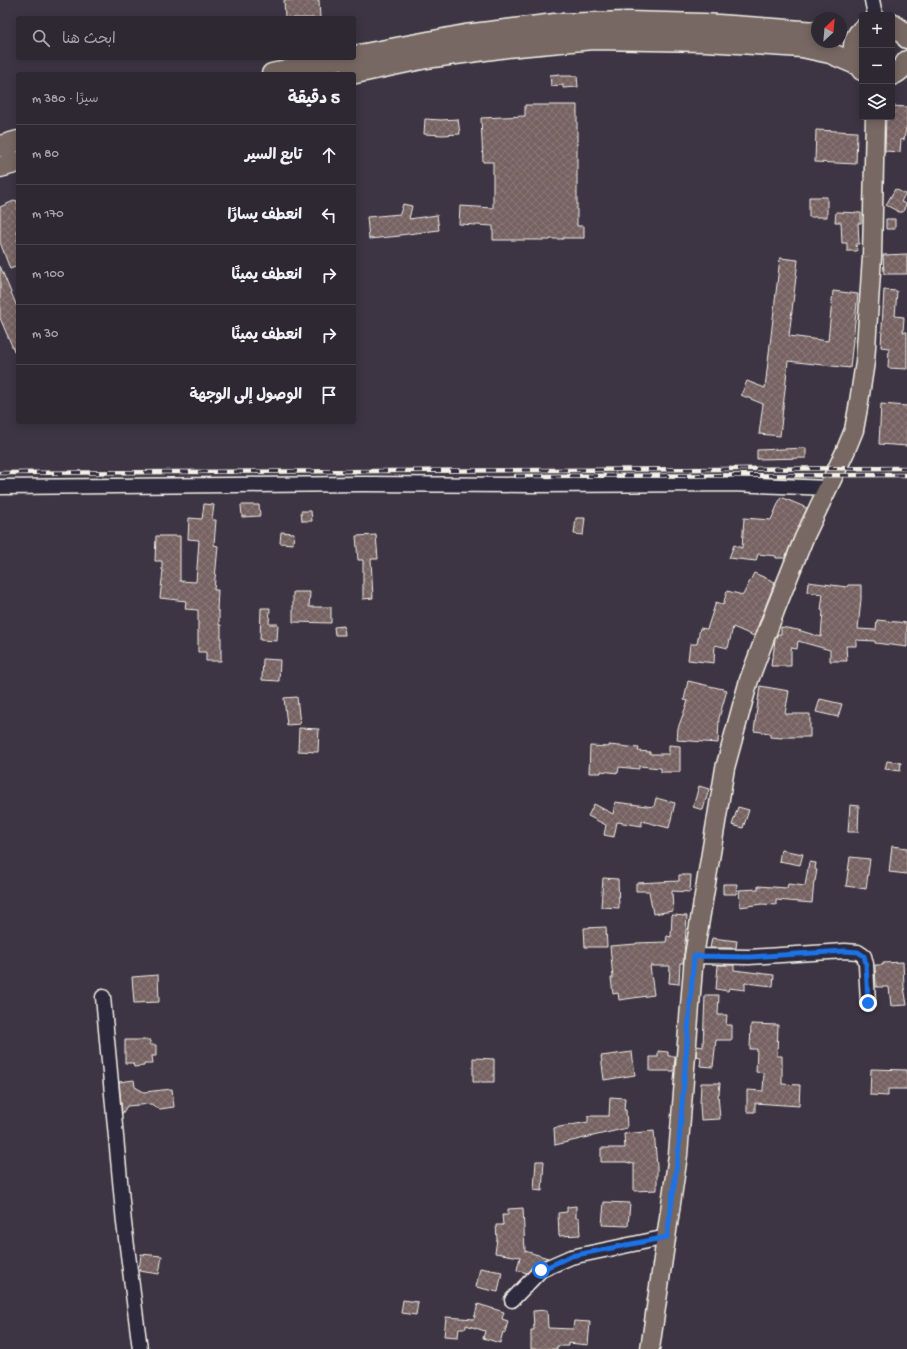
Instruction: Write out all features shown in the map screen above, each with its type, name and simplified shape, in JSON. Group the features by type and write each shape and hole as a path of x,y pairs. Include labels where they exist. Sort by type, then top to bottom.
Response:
{"highway":[{"path":"356,56 465,35 555,24 628,22 704,24 811,32"},
{"path":"895,26 902,30 907,38"},
{"path":"854,31 854,57 859,65"},
{"path":"356,73 426,58 507,47 593,39 706,41 802,48 830,53 859,67"},
{"path":"281,72 335,60"},
{"path":"0,146 16,142"},
{"path":"0,167 16,163"}],"main road":[{"path":"650,1349 678,1155 694,956 725,768 749,680 776,608 804,538 854,430 865,362 872,257 875,120"}],"street":[{"path":"872,0 874,12"},
{"path":"0,487 364,484 723,484 827,488"},
{"path":"694,956 750,957 845,951 858,952 864,956 866,964 868,1003"},
{"path":"103,997 124,1223 140,1349"},
{"path":"512,1300 541,1270 571,1256 667,1237"}],"building":[{"path":"284,0 319,0 320,16 285,16"},
{"path":"560,74 560,76 577,76 578,87 563,88 563,85 551,86 550,75"},
{"path":"525,105 577,105 577,226 584,226 584,238 563,238 550,240 493,240 493,226 459,224 460,206 493,208 493,162 483,162 481,118 525,116"},
{"path":"895,106 907,107 907,128 904,140 901,139 900,152 885,151 886,120 895,120"},
{"path":"425,119 458,119 460,134 424,134"},
{"path":"816,130 857,132 856,164 815,162"},
{"path":"895,189 905,194 901,202 906,204 903,212 899,212 886,205"},
{"path":"809,197 827,197 827,217 809,217"},
{"path":"16,200 16,267 10,269 0,242 0,207"},
{"path":"403,204 412,206 409,219 437,215 439,230 369,239 367,217 400,214"},
{"path":"836,212 861,213 861,223 858,223 859,244 856,244 857,251 847,251 847,243 842,243 841,222 835,222"},
{"path":"886,219 895,219 895,229 886,229"},
{"path":"907,254 907,274 884,274 883,255"},
{"path":"780,258 798,260 789,336 828,341 833,291 858,294 850,368 788,361 780,436 759,434 763,404 741,395 747,381 765,388"},
{"path":"0,266 16,304 16,355 0,318"},
{"path":"884,290 897,291 895,316 904,317 903,332 907,332 907,369 888,368 889,348 881,347"},
{"path":"881,404 907,406 907,446 879,444"},
{"path":"806,448 806,458 757,459 757,450"},
{"path":"781,497 807,508 785,558 776,558 776,556 758,554 756,561 729,558 734,545 742,548 744,518 771,520"},
{"path":"204,504 214,505 212,520 216,520 214,545 218,546 214,590 218,590 217,611 219,611 219,625 221,625 221,661 206,661 206,652 198,652 198,610 185,609 186,601 160,598 163,570 162,561 155,561 156,536 180,536 180,581 196,582 199,540 188,539 189,518 202,519"},
{"path":"241,505 259,505 260,516 242,517"},
{"path":"301,511 311,511 312,521 302,521"},
{"path":"576,518 585,518 583,535 574,534"},
{"path":"281,532 294,533 293,544 280,543"},
{"path":"376,535 378,559 371,559 373,598 363,599 363,560 358,560 356,536"},
{"path":"754,573 775,582 754,636 733,627 728,648 715,645 714,663 688,660 690,644 697,644 700,628 707,629 716,602 723,605 727,591 743,595"},
{"path":"808,582 847,587 848,585 861,585 858,629 876,630 877,620 907,623 907,647 875,643 875,641 856,640 856,646 846,646 847,661 830,661 830,650 798,641 797,649 791,648 791,666 771,666 775,639 778,634 781,634 781,627 798,630 821,637 823,611 821,610 823,594 807,592"},
{"path":"293,592 310,592 309,607 331,607 331,623 293,622"},
{"path":"261,608 270,608 269,624 278,624 277,641 260,640"},
{"path":"344,626 345,635 335,635 334,627"},
{"path":"263,659 280,660 279,681 262,680"},
{"path":"688,681 727,690 719,718 718,743 677,740 678,728 688,701 684,700"},
{"path":"760,686 789,691 785,714 810,714 810,737 770,737 770,733 754,731"},
{"path":"297,697 300,724 287,725 284,698"},
{"path":"820,699 842,704 838,717 816,712"},
{"path":"299,728 319,729 318,752 298,751"},
{"path":"609,745 639,748 638,751 650,752 650,754 669,754 669,745 680,746 680,772 661,772 661,768 639,766 639,769 619,767 618,773 601,771 601,773 589,773 590,746 609,747"},
{"path":"887,761 901,763 900,771 885,769"},
{"path":"699,786 709,789 703,810 693,807"},
{"path":"656,798 675,803 669,828 642,821 642,826 617,822 614,837 604,835 606,825 588,816 594,804 613,814 615,802 654,807"},
{"path":"850,805 859,806 858,832 848,832"},
{"path":"738,807 749,810 743,828 732,825"},
{"path":"892,846 907,848 907,874 889,872"},
{"path":"781,850 803,854 800,865 779,861"},
{"path":"850,857 870,859 866,889 846,886"},
{"path":"809,862 816,863 815,869 817,870 814,881 812,903 776,900 776,905 762,904 740,907 739,890 758,889 758,886 787,888 788,884 805,886"},
{"path":"679,875 691,875 690,892 672,891 673,911 653,914 649,891 636,891 636,883 679,881"},
{"path":"603,878 618,879 619,908 601,907"},
{"path":"723,884 737,884 736,894 723,894"},
{"path":"672,915 687,916 683,963 680,963 679,984 669,983 670,966 650,966 654,995 619,1000 618,993 613,994 610,946 666,942 667,936 671,937"},
{"path":"606,927 607,947 585,947 584,928"},
{"path":"712,938 737,941 736,948 710,948"},
{"path":"903,962 904,987 907,1005 891,1006 889,987 876,987 875,965"},
{"path":"718,965 734,965 734,970 774,975 773,986 745,983 745,990 729,988 728,991 716,989"},
{"path":"158,975 159,1002 134,1003 132,977"},
{"path":"705,995 719,995 718,1015 727,1015 726,1025 732,1025 732,1040 716,1040 713,1067 700,1066 701,1057 696,1056 697,1046 703,1047"},
{"path":"751,1024 778,1025 777,1056 782,1056 782,1084 800,1085 799,1106 755,1103 755,1112 747,1112 747,1090 763,1091 764,1073 756,1072 757,1049 750,1049"},
{"path":"125,1040 150,1040 150,1045 156,1045 156,1056 152,1056 153,1064 144,1064 144,1066 134,1067 133,1063 125,1063"},
{"path":"658,1051 668,1052 668,1056 675,1056 674,1071 650,1071 650,1057 658,1057"},
{"path":"632,1052 635,1075 604,1080 601,1056"},
{"path":"473,1058 494,1059 494,1082 473,1082"},
{"path":"871,1069 907,1070 907,1089 888,1089 888,1096 870,1095"},
{"path":"134,1080 135,1087 144,1092 172,1089 174,1107 160,1109 151,1104 127,1106 122,1114 119,1082"},
{"path":"701,1083 720,1083 718,1094 720,1119 701,1120"},
{"path":"610,1097 625,1098 624,1110 626,1110 627,1128 555,1145 554,1128 588,1122 588,1116 609,1116"},
{"path":"654,1131 657,1190 634,1191 634,1164 626,1162 601,1162 601,1148 625,1148 624,1134"},
{"path":"536,1161 544,1161 542,1191 534,1190"},
{"path":"604,1202 630,1203 628,1226 602,1225"},
{"path":"576,1206 576,1218 579,1218 580,1235 559,1236 558,1213 567,1212 567,1207"},
{"path":"523,1208 525,1251 548,1258 535,1264 527,1273 517,1270 520,1257 495,1253 497,1239 496,1225 503,1225 502,1215 508,1215 508,1209"},
{"path":"141,1254 162,1256 159,1274 139,1271"},
{"path":"480,1268 502,1272 498,1292 476,1287"},
{"path":"403,1300 418,1302 416,1315 401,1313"},
{"path":"478,1304 504,1312 502,1319 508,1321 505,1333 503,1332 500,1343 483,1338 485,1331 466,1325 466,1328 459,1328 458,1337 444,1336 446,1317 474,1319"},
{"path":"547,1310 548,1328 573,1329 574,1321 590,1322 588,1345 568,1343 568,1346 557,1346 557,1349 531,1349 531,1330 534,1330 533,1311"}],"railway":[{"path":"0,473 907,468"},
{"path":"516,476 907,475"}],"route":[{"path":"541,1270 571,1256 667,1237 678,1155 694,956 750,957 845,951 858,952 864,956 866,964 868,1003"}]}
